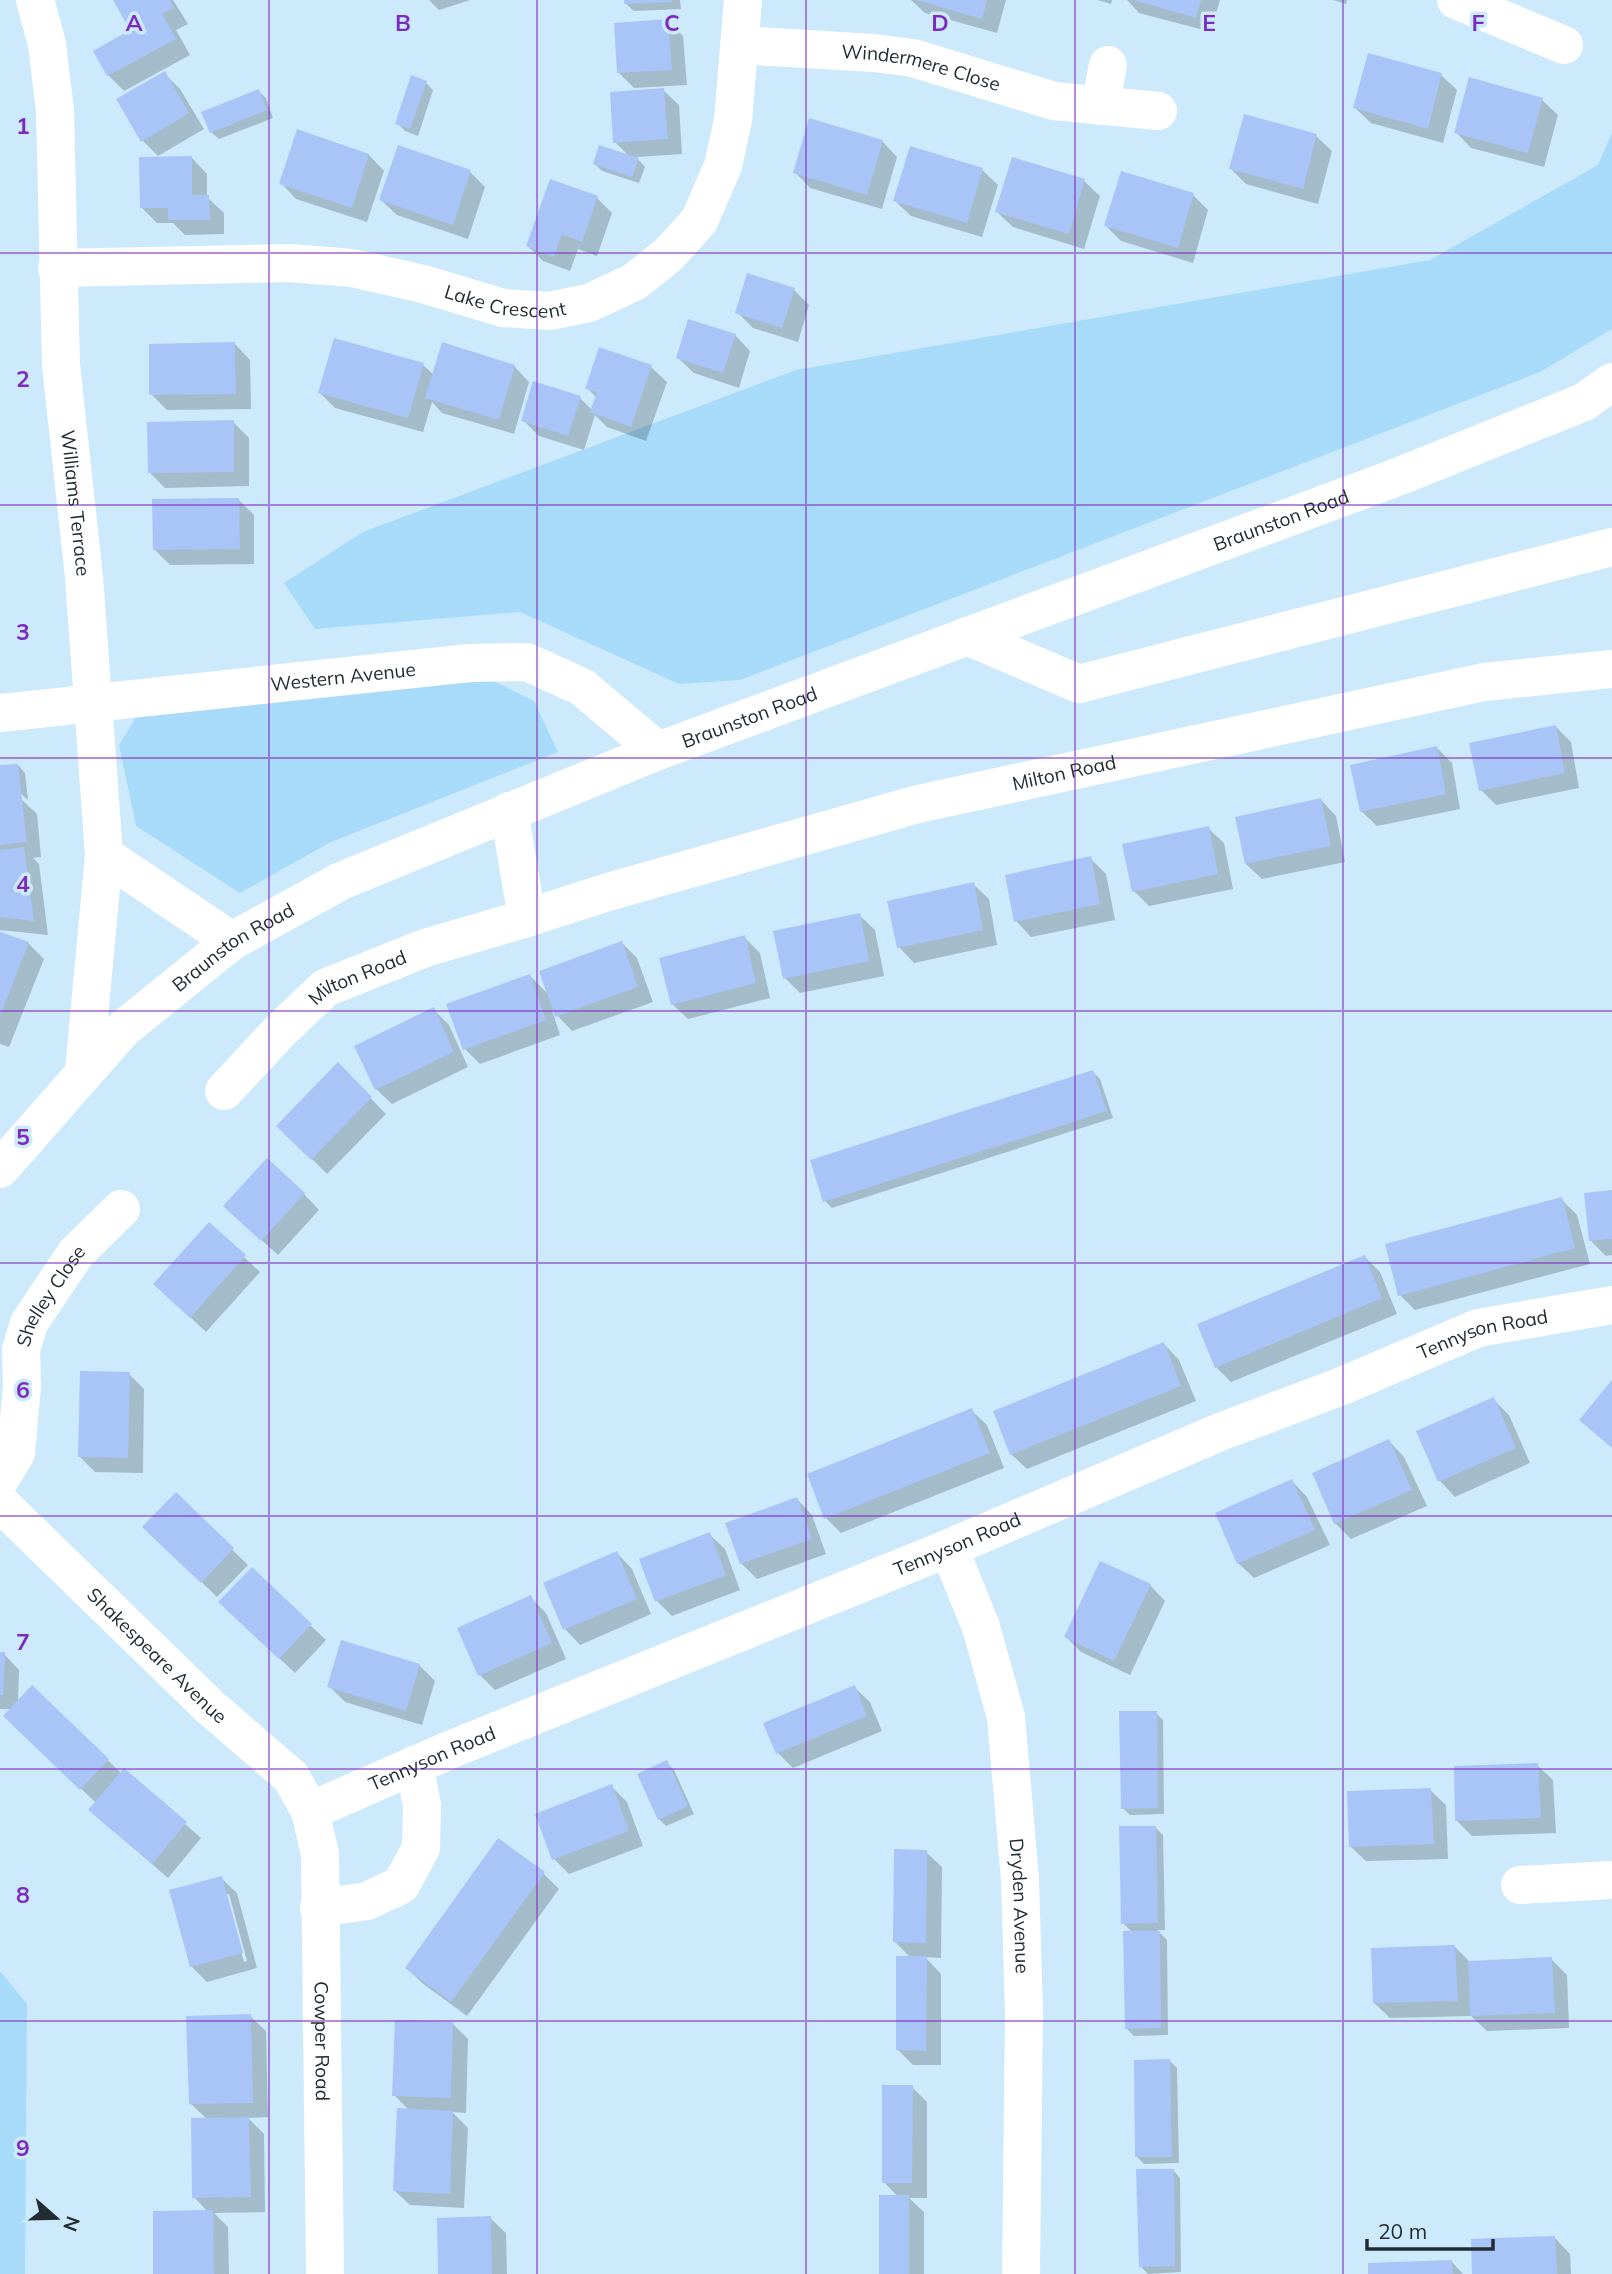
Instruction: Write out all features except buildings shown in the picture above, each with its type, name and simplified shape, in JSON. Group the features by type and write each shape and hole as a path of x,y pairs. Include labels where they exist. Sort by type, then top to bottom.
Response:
{"street":[{"name":"Williams Terrace","path":"35,0 47,44 55,111 61,365 84,577 104,855 84,1071"},
{"name":"Lake Crescent","path":"58,268 290,263 352,268 423,284 503,308 549,311 589,303 634,282 668,255 699,221 723,166 733,120 743,0"},
{"path":"1456,0 1564,45"},
{"name":"Windermere Close","path":"739,45 913,58 1054,101 1158,111"},
{"path":"1100,106 1108,65"},
{"name":"Braunston Road","path":"0,1169 123,1029 232,940 341,881 657,751 1400,476 1603,396"},
{"path":"967,636 1079,684 1612,547"},
{"name":"Western Avenue","path":"0,713 470,663 527,662 582,687 657,751"},
{"name":"Milton Road","path":"224,1091 325,988 425,948 608,891 918,804 1484,682 1612,669"},
{"path":"509,811 527,918"},
{"path":"104,855 232,940"},
{"name":"Shelley Close","path":"0,1479 16,1453 22,1387 21,1350 29,1323 76,1253 121,1209"},
{"name":"Tennyson Road","path":"310,1811 414,1765 949,1548 1220,1432 1342,1386 1478,1328 1612,1305"},
{"name":"Shakespeare Avenue","path":"0,1503 183,1682 291,1777 310,1811"},
{"name":"Dryden Avenue","path":"949,1548 981,1627 1006,1717 1020,1879 1024,2013 1021,2274"},
{"path":"319,1908 366,1901 401,1885 421,1848 422,1805 414,1765"},
{"name":"Cowper Road","path":"310,1811 320,1854 325,2274"},
{"path":"1521,1885 1612,1880"}],"shaded area":[{"path":"1612,133 1612,329 1540,372 740,680 679,684 520,612 315,629 284,583 363,532 796,370 1430,260 1598,165"},
{"path":"489,679 534,701 558,752 329,843 240,893 136,826 119,745 137,715"},
{"path":"0,1971 27,2004 25,2274 0,2274"}]}
